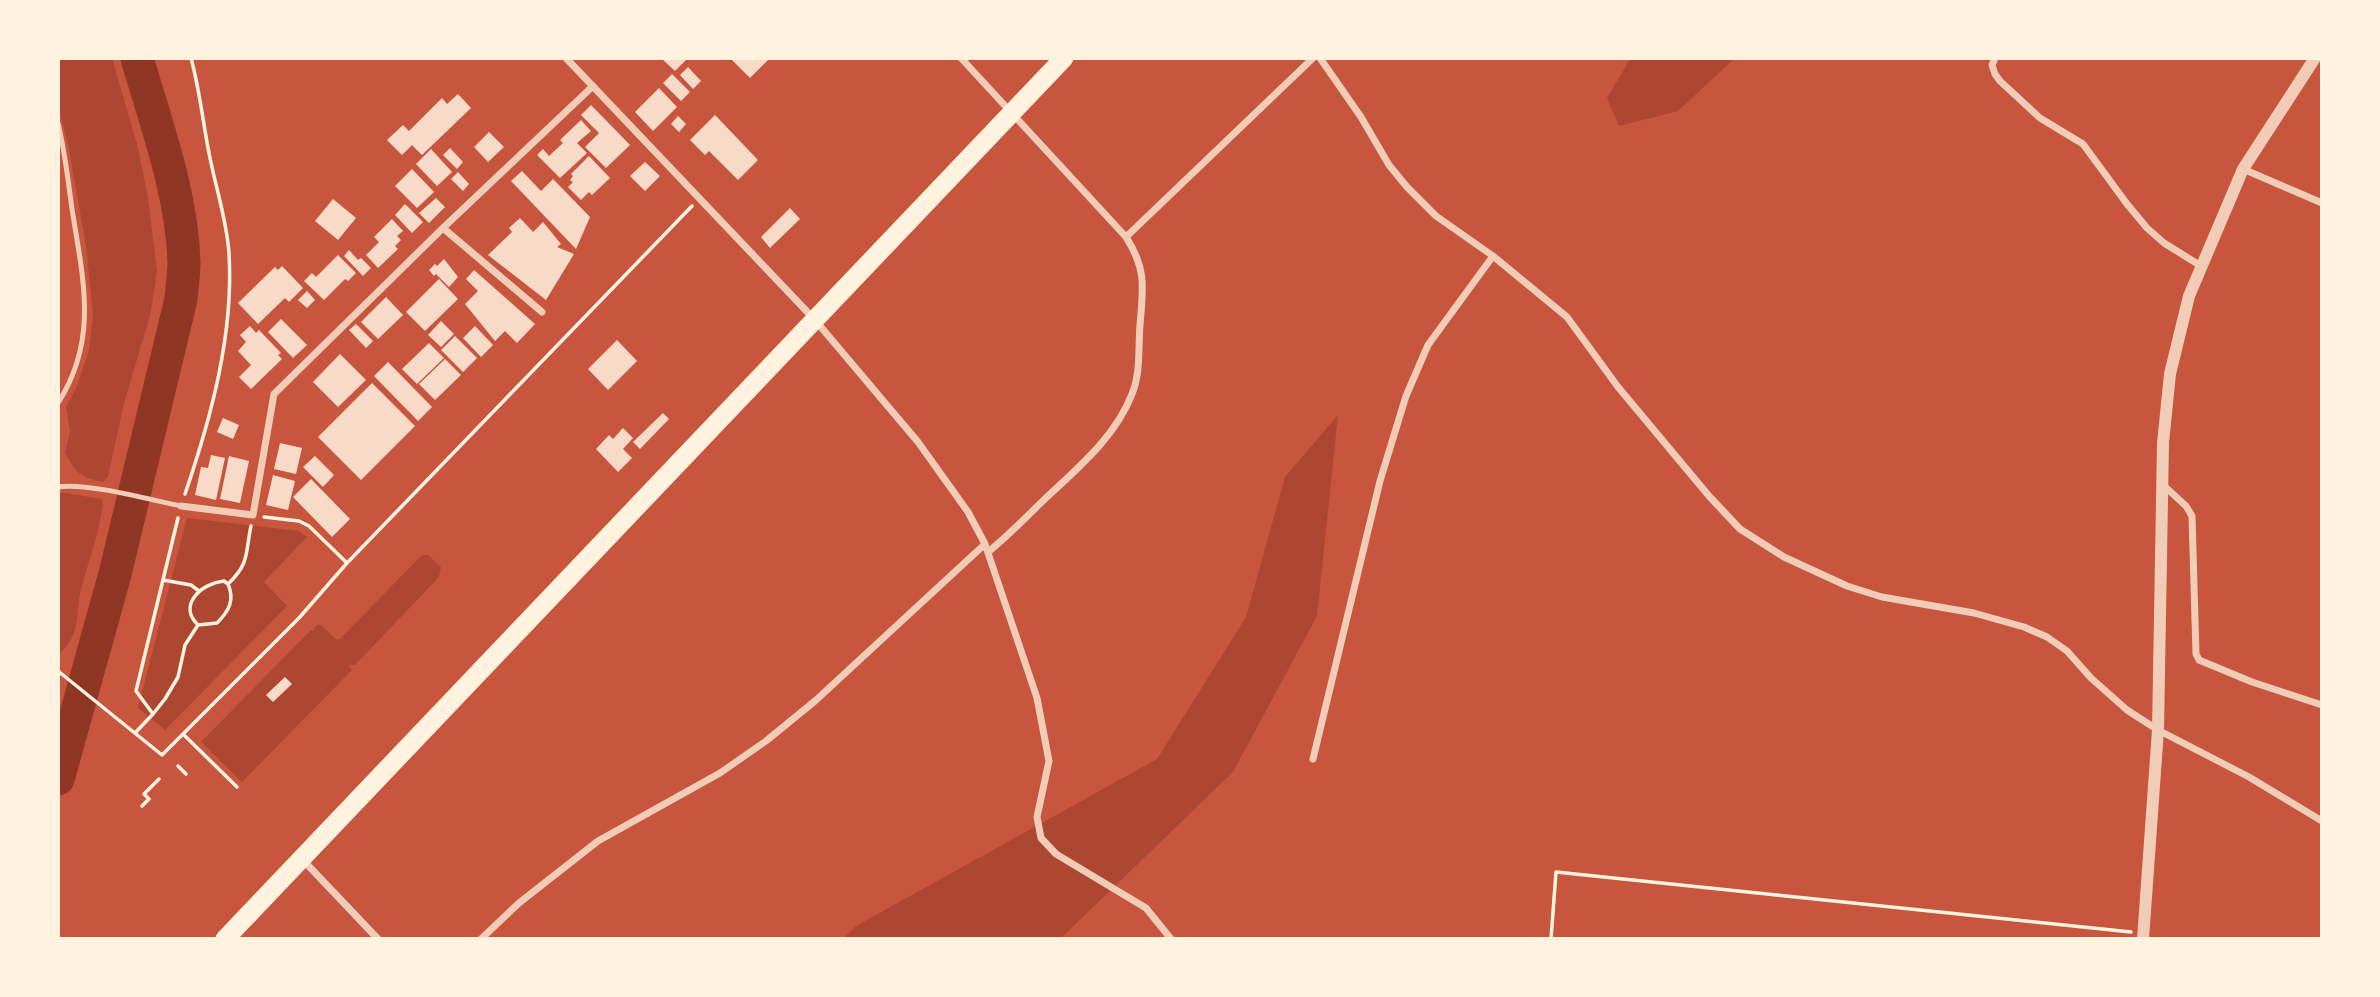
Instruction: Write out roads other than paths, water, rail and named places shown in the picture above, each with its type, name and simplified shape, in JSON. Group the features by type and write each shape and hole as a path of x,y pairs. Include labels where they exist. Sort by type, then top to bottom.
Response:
{"highway":[{"path":"225,939 1064,58"}],"street":[{"path":"566,58 815,320 918,442 968,512 987,548 1037,698 1048,753 1048,772 1037,817 1041,838 1056,855 1146,908 1171,939"},
{"path":"481,939 519,904 598,841 720,773 766,741 815,701 1091,455 1122,416 1133,392 1138,372 1139,327 1144,288 1139,262 1126,237 961,58"},
{"path":"1126,237 1314,58"},
{"path":"1320,58 1361,117 1389,165 1407,187 1436,216 1493,256 1567,317 1618,387 1740,529 1761,544 1812,570 1870,593 1974,613 2036,632 2067,651 2091,678 2127,710 2158,730 2249,777 2322,821"},
{"path":"1995,58 1992,65 2000,81 2040,118 2083,145 2147,228 2164,243 2201,266"},
{"path":"2143,936 2158,730 2163,443 2170,374 2189,296 2243,169 2315,58"},
{"path":"178,505 253,515 274,394 593,86"},
{"path":"2243,169 2322,203"},
{"path":"443,228 542,312"},
{"path":"1313,759 1380,481 1406,396 1428,345 1493,256"},
{"path":"2162,484 2186,506 2192,516 2196,654 2199,660 2260,685 2322,705"},
{"path":"302,859 378,939"}],"lane":[{"path":"58,123 66,159 86,309 74,372 58,403"},
{"path":"58,487 94,489 178,505"}],"waterway":[{"path":"58,779 115,574 181,299 184,262 178,210 167,159 137,58"}]}
